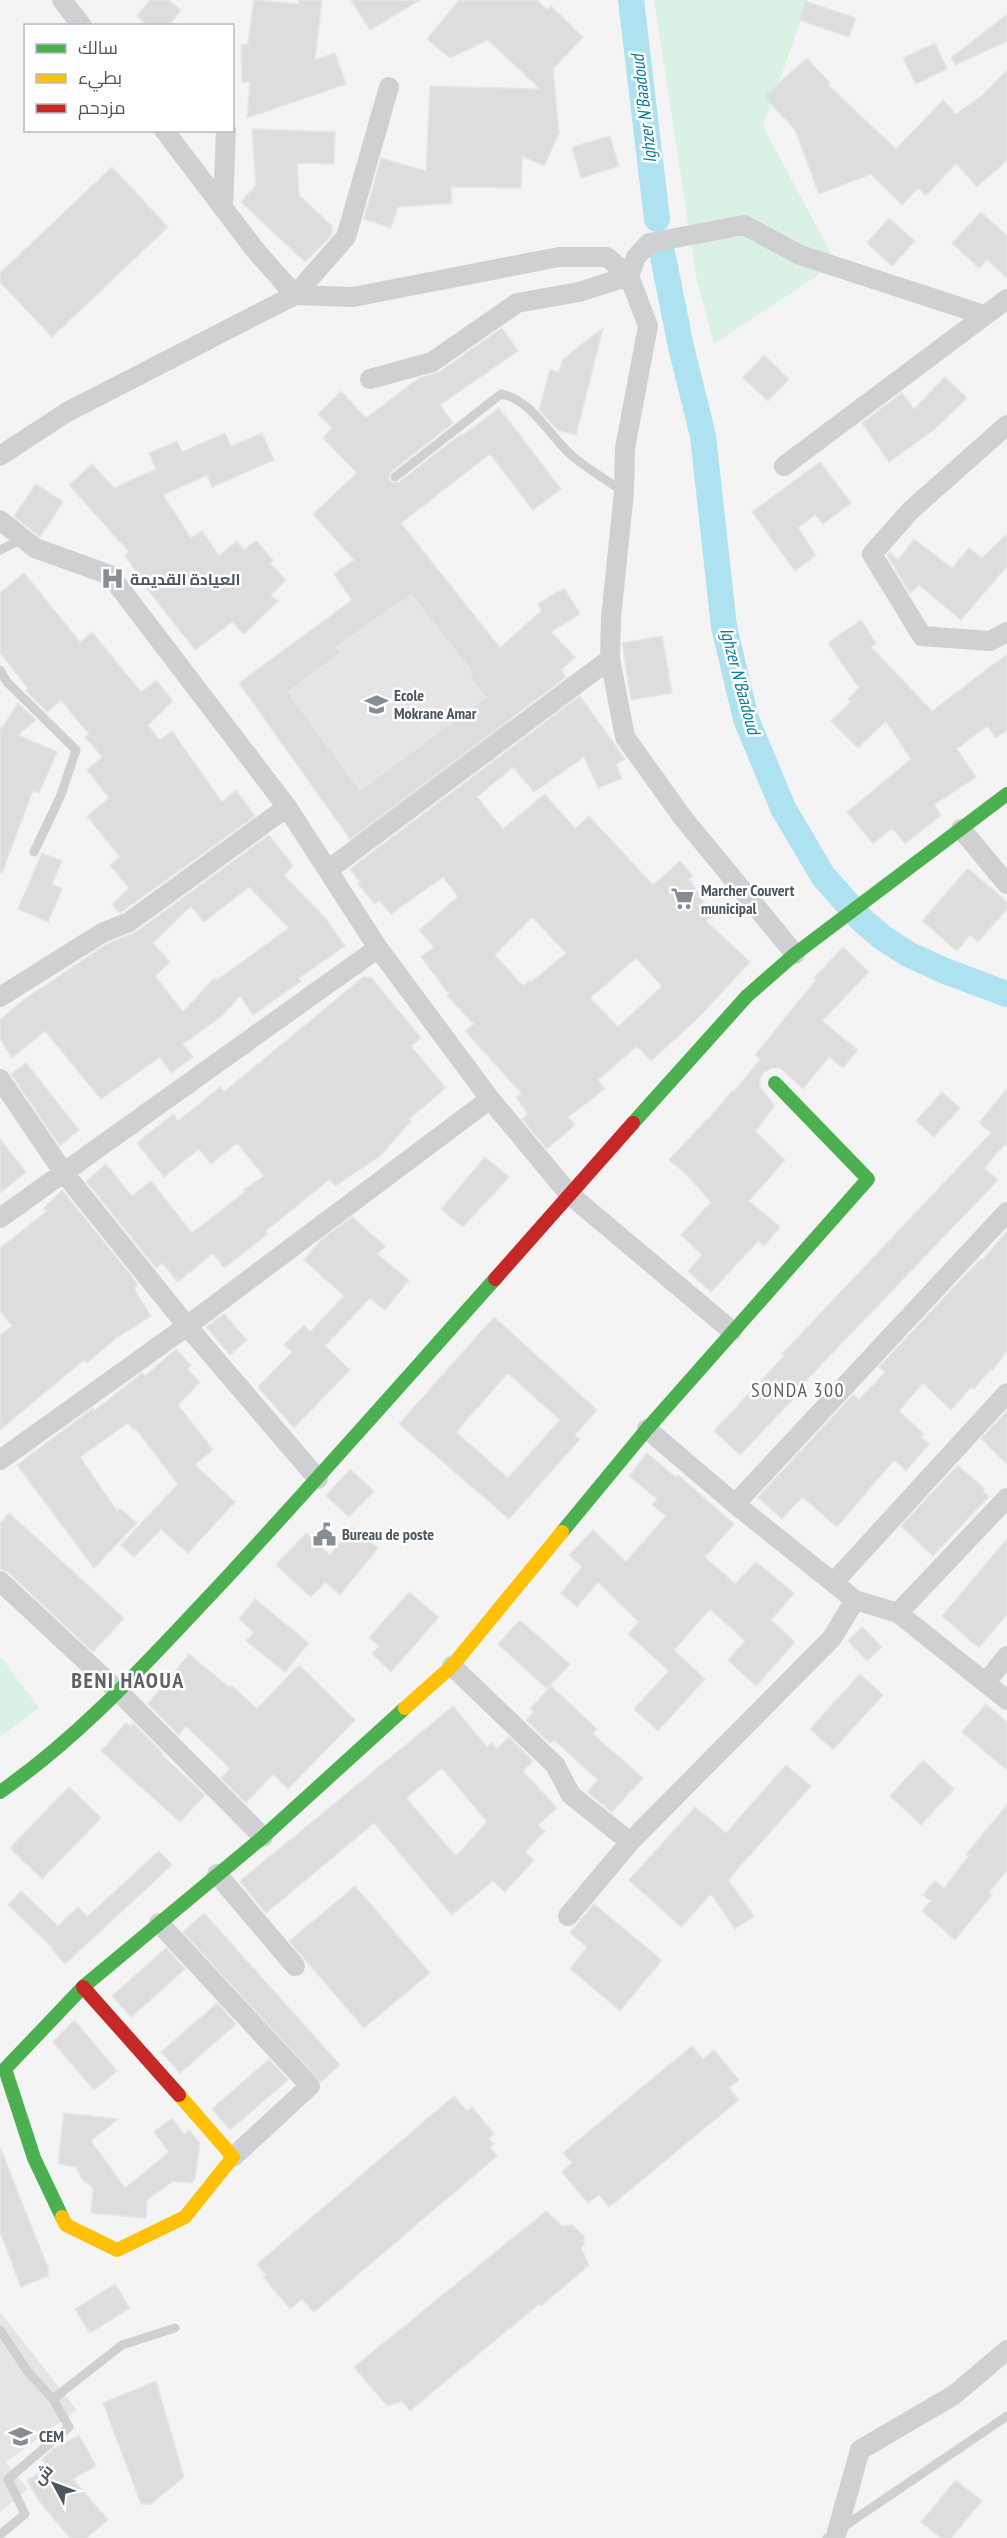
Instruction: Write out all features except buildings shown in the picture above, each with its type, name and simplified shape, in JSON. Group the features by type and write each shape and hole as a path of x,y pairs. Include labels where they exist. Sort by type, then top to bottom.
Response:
{"street":[{"path":"62,0 80,24"},
{"path":"0,456 67,412 295,295 346,237 389,87"},
{"path":"166,132 256,251 295,295 353,297 559,257 607,257 629,276 648,326 625,448 624,492 611,618 610,659 624,737 683,818 803,948"},
{"path":"223,207 226,132"},
{"path":"629,276 636,257 649,243 744,225 800,255 984,315"},
{"path":"370,379 432,362 518,303 579,292 629,276"},
{"path":"784,466 1007,300"},
{"path":"1007,426 911,510 872,554 922,636 990,641 1007,632"},
{"path":"0,520 35,548 110,576 286,807 378,948 490,1100 568,1194 732,1331"},
{"path":"328,870 610,659"},
{"path":"0,1792 27,1774 94,1718 119,1692 318,1479 568,1194 747,996 803,948 1007,794"},
{"path":"0,997 102,933 129,922 286,807"},
{"path":"961,829 1007,884"},
{"path":"0,1218 378,948"},
{"path":"0,1079 64,1173 187,1326 318,1479"},
{"path":"159,1923 310,2086 233,2157 185,2217 117,2250 66,2225 34,2158 2,2072 83,1987 159,1923 263,1837 452,1666 647,1429 868,1179 775,1083"},
{"path":"0,1460 187,1326 490,1100"},
{"path":"735,1504 1007,1212"},
{"path":"833,1583 1007,1393"},
{"path":"647,1429 735,1504 855,1600 898,1612 1007,1700"},
{"path":"898,1612 1007,1498"},
{"path":"0,1581 119,1692 263,1837"},
{"path":"567,1916 630,1842 832,1638 855,1600"},
{"path":"986,1682 1007,1656"},
{"path":"452,1666 555,1765 571,1795 630,1842"},
{"path":"217,1875 295,1966"},
{"path":"83,1987 233,2157"},
{"path":"832,2535 860,2450 954,2395 1007,2350"}],"lane":[{"path":"395,477 501,394 513,396 524,404 571,454 624,492"},
{"path":"0,550 24,538"},
{"path":"0,670 22,697 76,750 61,795 34,852"},
{"path":"53,2399 122,2345 175,2328"},
{"path":"0,2330 28,2372 53,2399 69,2427 8,2479 25,2514 0,2535"},
{"path":"832,2535 1007,2416"}],"shaded area":[{"name":"Ecole Mokrane Amar","path":"398,567 513,725 353,842 239,683"},
{"name":"CEM","path":"0,2312 77,2410 6,2462 28,2489 0,2512"}],"green space":[{"path":"654,0 808,0 763,126 836,263 714,344 697,281"},
{"path":"0,1656 39,1708 0,1737"}],"waterway":[{"name":"Ighzer N'Baadoud","path":"631,0 657,219"},
{"name":"Ighzer N'Baadoud","path":"662,252 681,347 703,436 724,627 746,719 783,808 823,876 863,921 883,938 908,954 945,971 1007,994"}],"traffic: fast":[{"path":"633,1123 747,996 795,954 1007,794"},
{"path":"562,1532 647,1429 868,1179 775,1083"},
{"path":"0,1792 59,1747 139,1671 286,1513 495,1279"},
{"path":"62,2217 34,2158 5,2069 83,1987 263,1837 405,1708"}],"traffic: slow":[{"path":"405,1708 452,1666 562,1532"},
{"path":"62,2217 66,2225 117,2250 185,2217 233,2157 179,2095"}],"traffic: jam":[{"path":"495,1279 633,1123"},
{"path":"83,1987 179,2095"}],"place":[{"name":"العيادة القديمة","path":"112,579"},
{"name":"Ecole Mokrane Amar","path":"376,704"},
{"name":"Marcher Couvert municipal","path":"683,899"},
{"name":"Bureau de poste","path":"324,1534"},
{"name":"CEM","path":"21,2436"}],"district":[{"name":"SONDA 300","path":"798,1390"},
{"name":"BENI HAOUA","path":"128,1680"}]}
